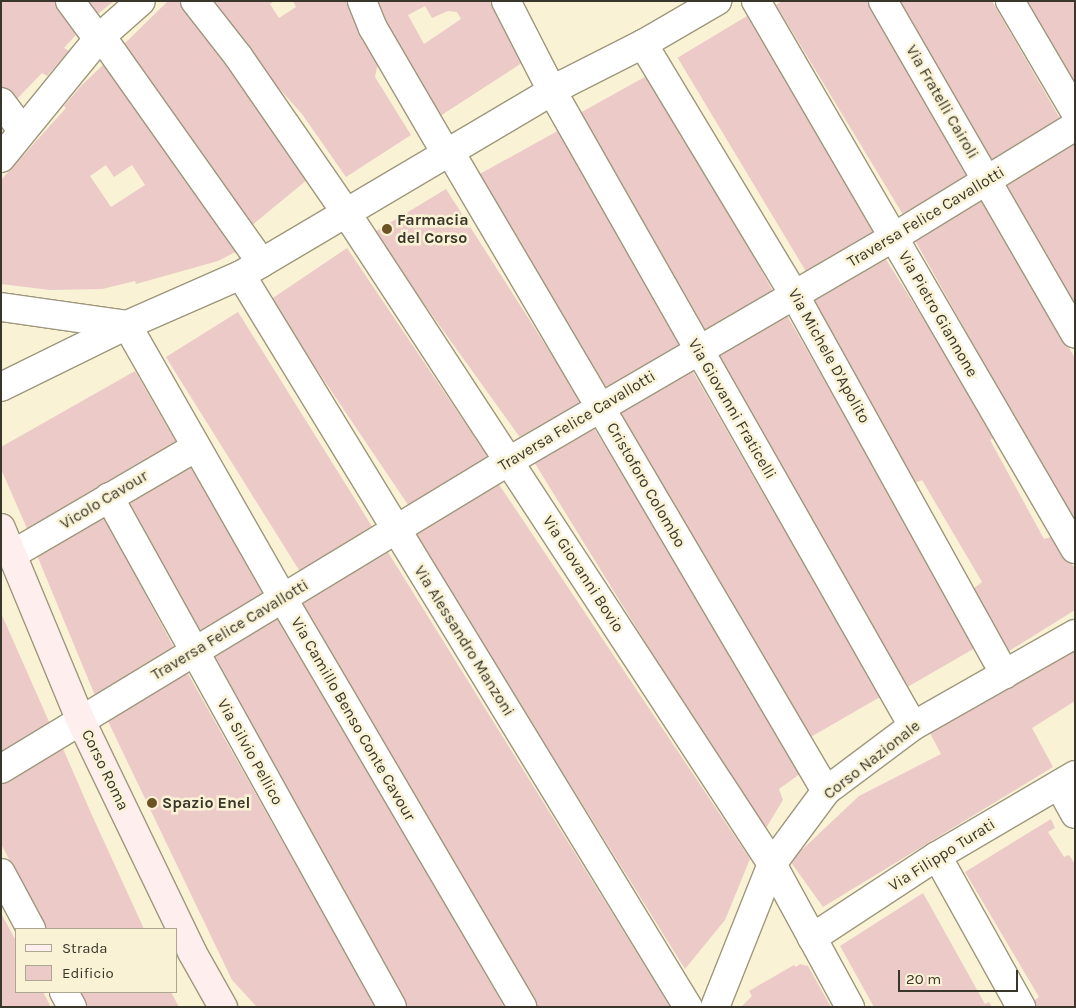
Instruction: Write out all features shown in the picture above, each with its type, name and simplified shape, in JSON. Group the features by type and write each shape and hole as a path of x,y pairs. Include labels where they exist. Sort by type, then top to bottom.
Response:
{"main road":[{"name":"Corso Roma","path":"1,528 81,721 192,952 223,1007"}],"street":[{"name":"Via Alessandro Manzoni","path":"70,1 99,37 251,268 395,530 688,1007"},
{"path":"1,158 99,37 141,1"},
{"name":"Via Giovanni Bovio","path":"195,1 238,56 346,214 772,864 850,1007"},
{"name":"Cristoforo Colombo","path":"362,1 373,28 601,407 826,791"},
{"name":"Via Giovanni Fraticelli","path":"506,1 552,91 913,726"},
{"path":"1,387 127,325 251,268 346,214 552,91 643,44 717,1"},
{"name":"Via Pietro Giannone","path":"756,1 1075,549"},
{"name":"Via Fratelli Cairoli","path":"883,1 1075,334"},
{"path":"1010,1 1075,112"},
{"name":"Via Michele D'Apolito","path":"643,44 794,294 1006,674"},
{"path":"1,102 22,130"},
{"name":"Traversa Felice Cavallotti","path":"1,769 194,650 283,599 509,461 894,237 1075,126"},
{"path":"1,307 127,325"},
{"name":"Via Camillo Benso Conte Cavour","path":"127,325 283,599 522,1007"},
{"name":"Vicolo Cavour","path":"13,554 196,447"},
{"name":"Via Silvio Pellico","path":"108,497 392,1007"},
{"name":"Corso Nazionale","path":"715,1007 772,864 826,791 913,726 1075,634"},
{"path":"1067,780 1075,814"},
{"name":"Via Filippo Turati","path":"812,938 937,856 1067,780"},
{"path":"937,856 1021,1007"},
{"path":"1,873 30,928"},
{"path":"65,993 72,1007"}],"building":[{"path":"1,1 64,1 83,27 64,48 69,51 47,76 42,73 10,106 1,92"},
{"path":"77,1 114,1 89,21"},
{"path":"168,1 189,1 313,175 251,226 116,52"},
{"path":"200,1 274,1 270,4 279,18 296,7 293,1 357,1 379,58 375,77 411,135 346,177 302,114"},
{"path":"368,1 498,1 528,59 434,120","holes":["425,6 432,18 448,11 457,12 461,19 424,44 408,15"]},
{"path":"782,1 868,1 972,181 905,218 776,5"},
{"path":"899,1 992,1 1062,122 995,165"},
{"path":"1025,1 1075,1 1075,83 1028,6"},
{"path":"747,16 878,235 809,276 678,58"},
{"path":"108,60 241,249 218,261 136,284 135,281 102,289 50,290 1,284 1,180 66,108 64,106 81,86","holes":["106,165 114,177 132,165 145,185 111,207 90,176"]},
{"path":"652,73 775,295 703,335 579,113"},
{"path":"561,129 684,351 603,396 480,174"},
{"path":"1071,140 1075,147 1075,308 1003,180"},
{"path":"446,189 585,407 524,443 373,233"},
{"path":"979,195 1075,358 1075,526 912,235"},
{"path":"347,248 492,463 415,515 270,300"},
{"path":"882,253 996,435 990,440 1044,539 1055,536 1075,569 1075,610 1009,651 973,589 982,582 922,480 915,483 809,295"},
{"path":"238,312 375,532 303,577 166,357"},
{"path":"785,312 978,646 905,688 712,354"},
{"path":"689,365 880,697 805,740 614,409"},
{"path":"135,371 179,447 29,533 1,469 1,447"},
{"path":"592,425 804,771 779,789 783,800 763,833 531,457"},
{"path":"190,461 265,597 195,635 120,500"},
{"path":"496,480 750,859 725,920 685,969 414,534"},
{"path":"102,512 174,648 96,698 36,553"},
{"path":"386,549 670,1007 536,1007 302,602"},
{"path":"1,613 50,724 1,753"},
{"path":"277,613 504,1005 501,1007 407,1007 204,655"},
{"path":"1075,650 1075,701 1032,728 1053,767 823,907 790,861 859,796 941,754 930,733"},
{"path":"183,665 376,1007 257,1007 232,980 104,713"},
{"path":"61,744 144,928 45,928 1,844 1,778"},
{"path":"1051,819 1055,828 1048,832 1064,857 1069,855 1075,864 1075,1007 1034,1007 1031,1003 1039,997 965,872"},
{"path":"923,893 985,1004 989,1002 992,1007 874,1007 840,946"},
{"path":"1,913 15,939 15,993 44,993 51,1007 1,1007"},
{"path":"800,964 808,966 831,1007 741,1007 752,996 749,991 794,965 796,967"},
{"path":"80,993 172,993 179,1007 87,1007"}],"place":[{"name":"Farmacia del Corso","path":"387,229"},
{"name":"Spazio Enel","path":"152,803"}]}
